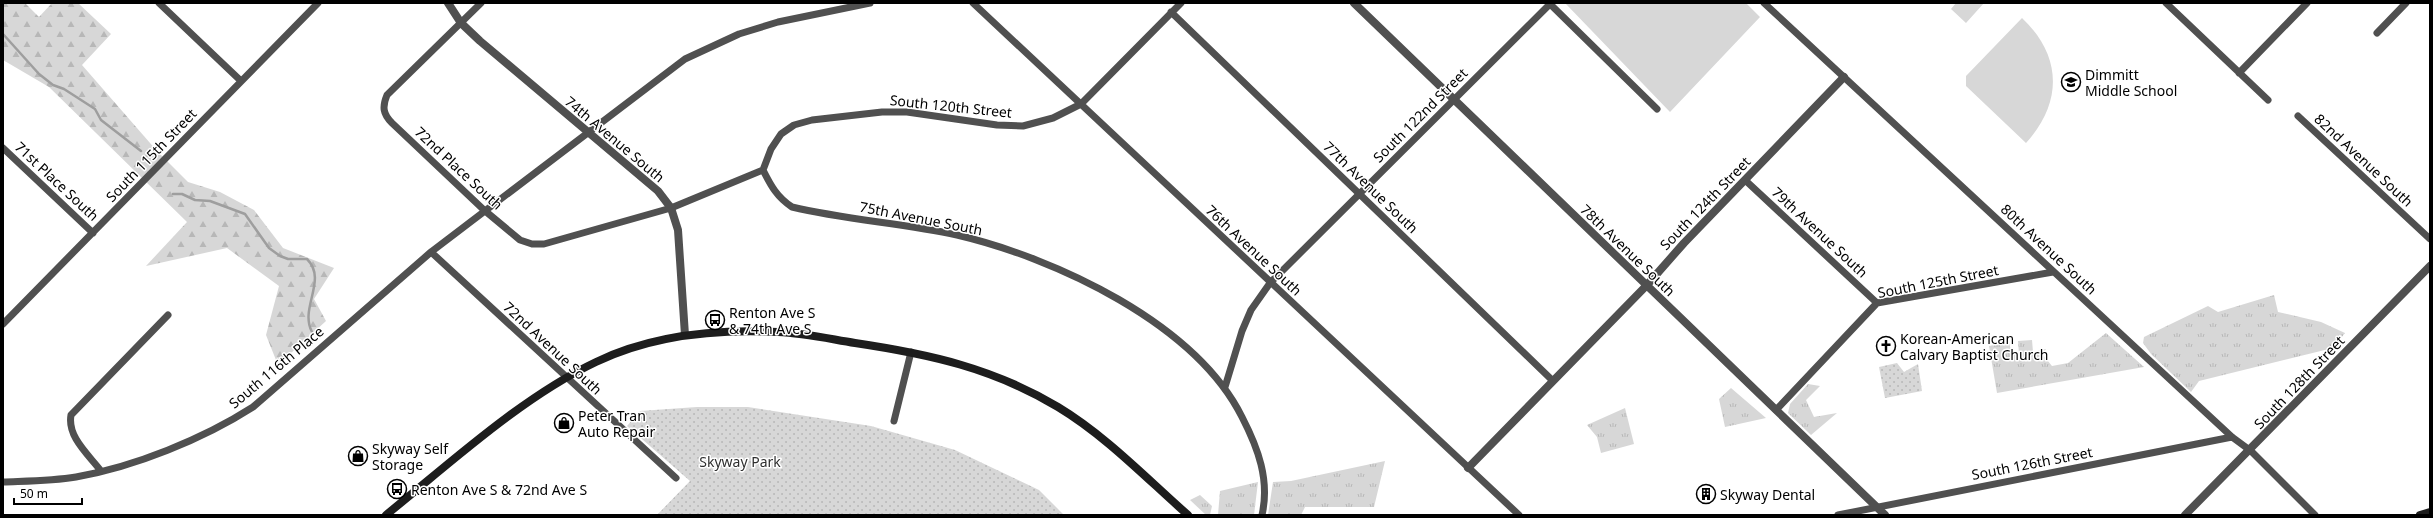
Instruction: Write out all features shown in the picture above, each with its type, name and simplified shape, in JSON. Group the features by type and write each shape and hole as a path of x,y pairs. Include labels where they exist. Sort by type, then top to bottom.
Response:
{"main road":[{"path":"386,515 497,426 566,378 598,361 616,354 685,335 780,332 911,352 936,357 992,374 1058,408 1102,439 1188,515"},
{"path":"2420,515 2430,512"}],"street":[{"path":"159,3 241,81"},
{"name":"South 115th Street","path":"4,321 93,233 318,3"},
{"name":"74th Avenue South","path":"448,3 461,22 480,41 586,132 658,191 672,208 678,230 685,335"},
{"path":"461,22 481,3"},
{"name":"South 116th Place","path":"3,482 53,480 101,471 186,443 224,425 253,407 431,252 586,132 685,59 709,46 778,22 870,3"},
{"name":"76th Avenue South","path":"973,3 1519,515"},
{"name":"South 120th Street","path":"763,170 771,149 781,134 794,125 812,120 874,112 907,112 997,126 1023,126 1037,124 1081,104 1181,3"},
{"name":"78th Avenue South","path":"1354,3 1885,515"},
{"path":"1550,3 1657,109"},
{"name":"South 122nd Street","path":"1225,387 1242,331 1251,310 1270,283 1550,3"},
{"name":"80th Avenue South","path":"1764,3 2053,272 2232,436 2251,451 2315,515"},
{"path":"2166,3 2268,100"},
{"path":"2239,73 2306,3"},
{"path":"2377,33 2406,3"},
{"name":"77th Avenue South","path":"1172,12 1552,380"},
{"name":"72nd Place South","path":"461,22 387,96 384,103 384,112 392,123 484,210 520,240 532,244 557,242 672,208"},
{"name":"South 124th Street","path":"1468,468 1552,380 1647,286 1745,180 1844,77"},
{"name":"82nd Avenue South","path":"2298,116 2430,239"},
{"name":"71st Place South","path":"3,148 93,233"},
{"path":"672,208 763,170"},
{"name":"75th Avenue South","path":"763,170 771,186 781,199 792,207 957,235 1037,259 1099,288 1131,306 1166,332 1225,387 1254,442 1261,462 1264,479 1264,505 1262,515"},
{"name":"79th Avenue South","path":"1745,180 1877,303"},
{"name":"72nd Avenue South","path":"431,252 676,478"},
{"name":"South 128th Street","path":"2185,515 2251,451 2430,266"},
{"name":"South 125th Street","path":"1776,410 1877,303 2053,272"},
{"path":"101,471 70,428 71,415 168,315"},
{"path":"894,421 911,352"},
{"name":"South 126th Street","path":"1838,515 1876,506 2232,436"}],"green space":[{"path":"3,3 25,3 39,17 52,3 78,3 111,34 82,65 157,151 188,182 220,192 254,210 283,248 334,268 314,299 326,321 278,365 266,335 279,286 227,248 146,266 187,222 49,87 3,60"},
{"path":"1565,3 1746,3 1760,17 1670,112"},
{"path":"1956,3 1984,3 1966,23 1951,9"},
{"path":"2022,18 2045,48 2051,63 2053,79 2052,95 2047,112 2026,143 1966,86 1966,76"},
{"path":"2274,295 2278,312 2321,322 2345,333 2333,348 2199,381 2191,392 2151,354 2143,343 2144,337 2208,306 2218,312"},
{"path":"2106,333 2144,367 1997,393 1989,346 2009,342 2012,355 2019,354 2018,341 2032,340 2033,352 2046,349 2043,355 2052,366 2068,363"},
{"path":"1897,363 1904,372 1918,364 1922,391 1885,398 1879,367"},
{"path":"1808,384 1820,386 1806,400 1814,417 1837,413 1811,435 1788,413 1790,404"},
{"path":"1731,388 1766,418 1725,427 1719,399"},
{"name":"Skyway Park","path":"697,407 748,407 871,426 955,450 1039,490 1064,515 657,515 690,481 627,426 640,411"},
{"path":"1625,408 1634,444 1601,453 1597,437 1587,425"},
{"path":"1385,461 1374,507 1305,507 1301,515 1268,515 1273,482 1291,481"},
{"path":"1258,482 1254,515 1218,515 1220,491"},
{"path":"1200,495 1212,506 1210,515 1206,515 1190,500"}],"waterway":[{"path":"3,34 39,74 53,85 64,89 95,109 101,120 141,151"},
{"path":"173,194 182,194 195,200 210,201 245,214 269,248 280,256 288,259 307,259 313,267 315,276 309,313 309,323 312,332"}],"place":[{"name":"Dimmitt Middle School","path":"2071,82"},
{"name":"Renton Ave S & 74th Ave S","path":"715,320"},
{"name":"Korean-American Calvary Baptist Church","path":"1886,346"},
{"name":"Peter Tran Auto Repair","path":"564,423"},
{"name":"Skyway Self Storage","path":"358,456"},
{"name":"Renton Ave S & 72nd Ave S","path":"397,489"},
{"name":"Skyway Dental","path":"1706,494"}]}
